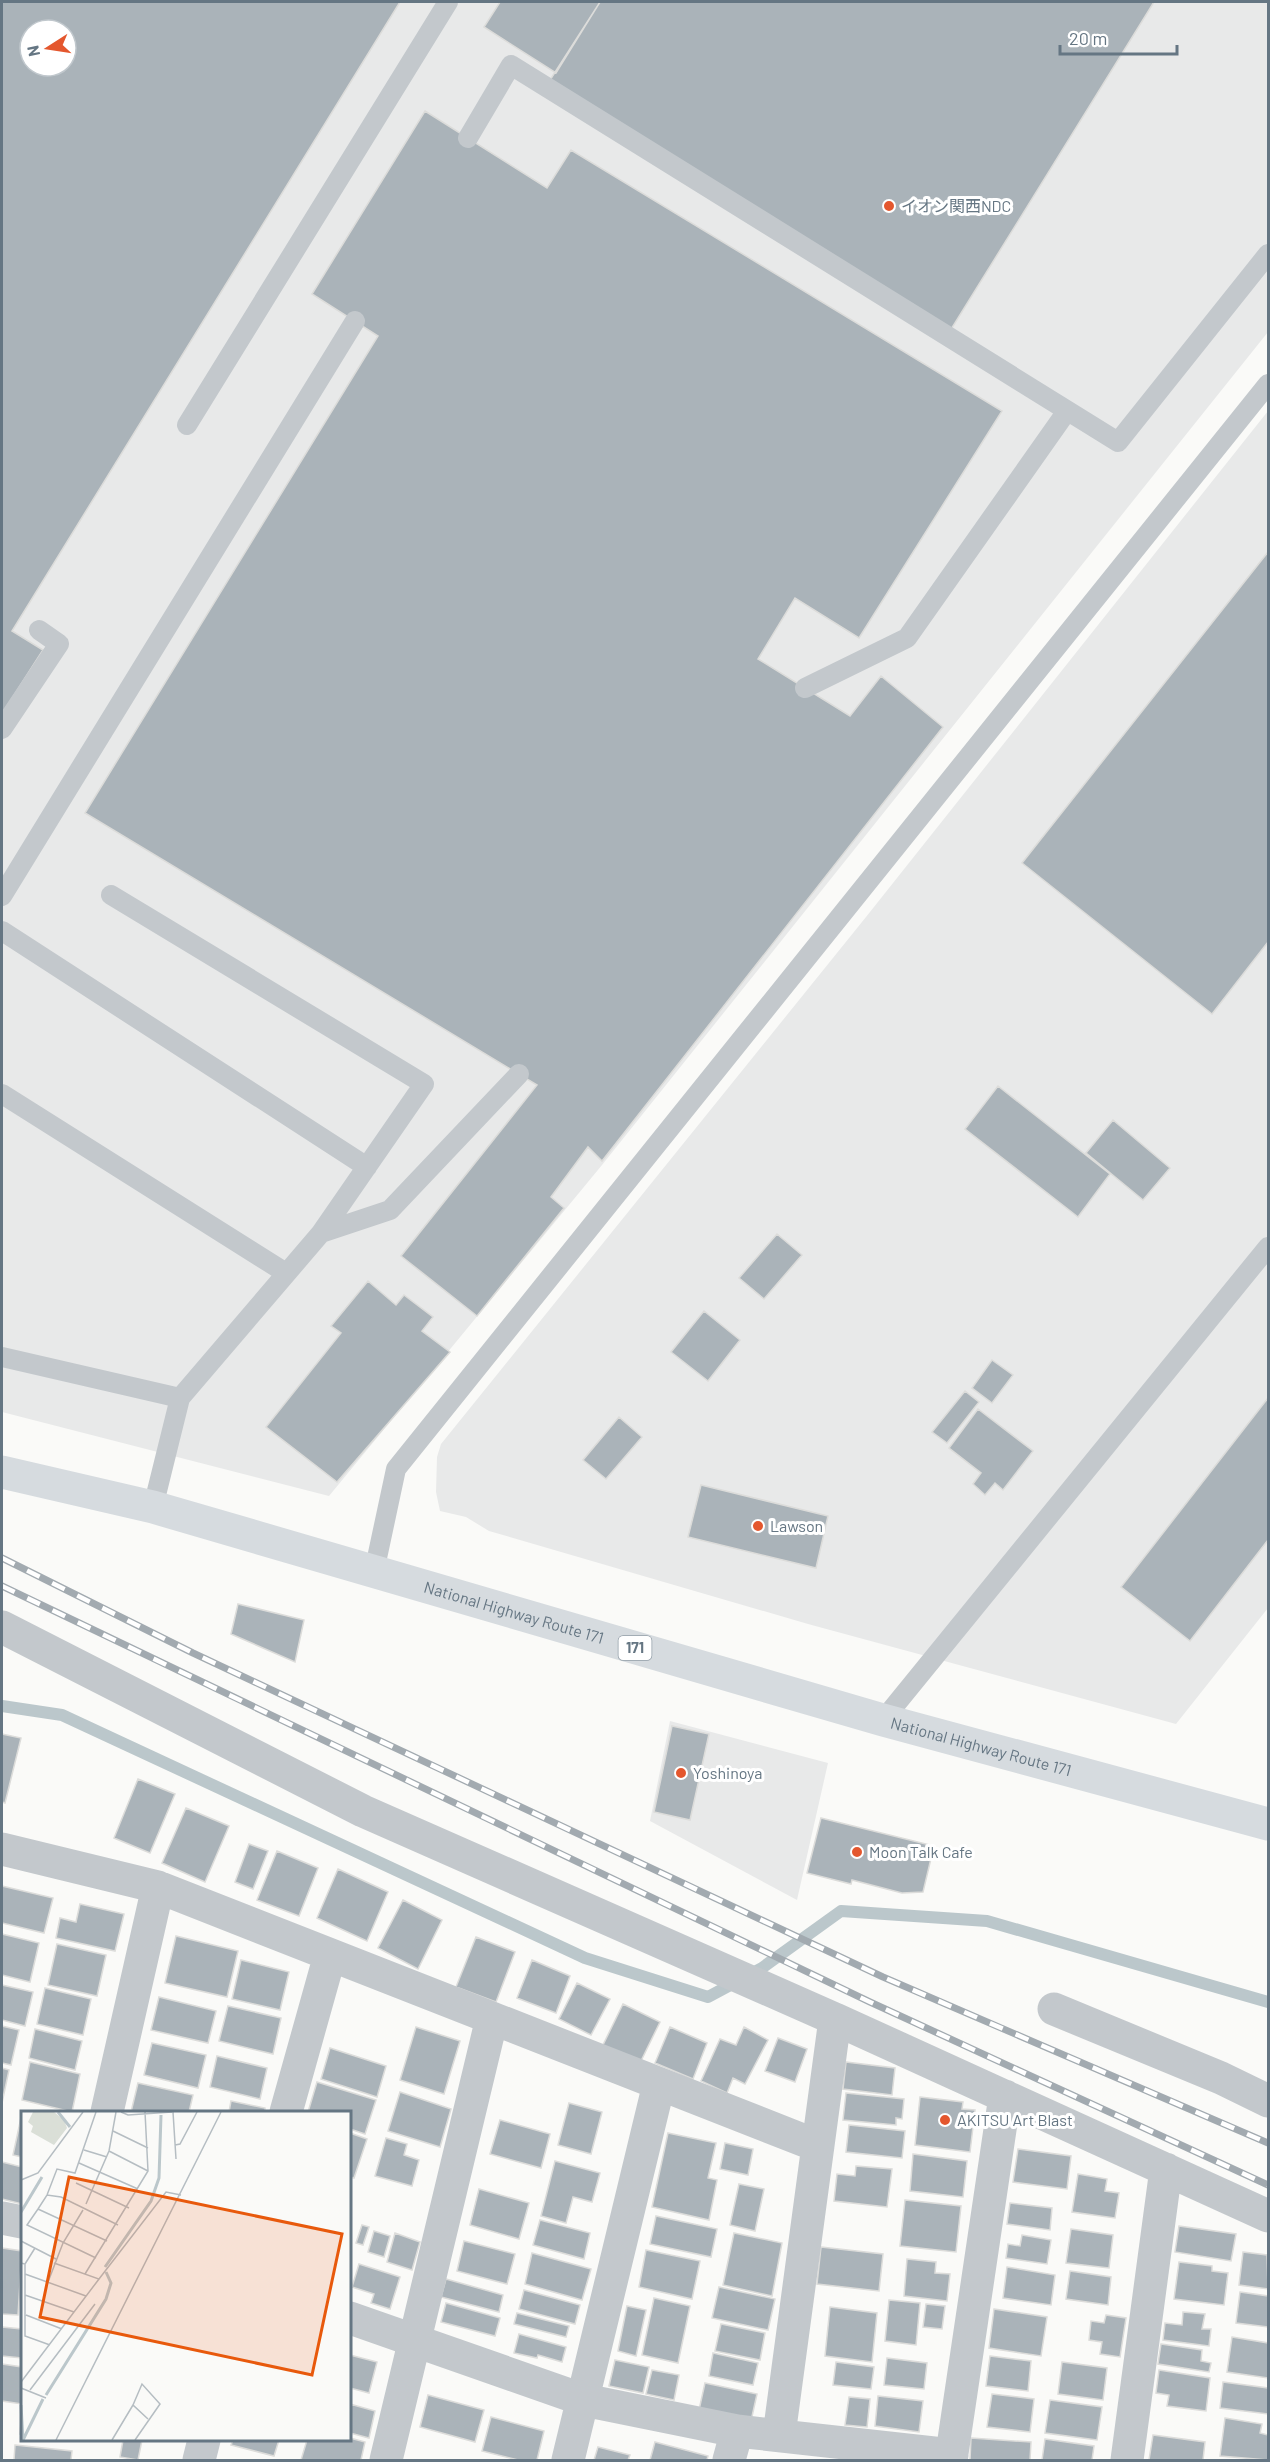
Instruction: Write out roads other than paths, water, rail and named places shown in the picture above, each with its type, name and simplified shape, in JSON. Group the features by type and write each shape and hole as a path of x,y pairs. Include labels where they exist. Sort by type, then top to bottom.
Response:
{"highway":[{"name":"National Highway Route 171","path":"2,1472 153,1506 883,1720 1269,1824"}],"street":[{"path":"2,1627 363,1811 835,2019 1269,2216"},
{"path":"2,1849 158,1887 818,2146"},
{"path":"107,2111 158,1887"},
{"path":"286,2111 330,1955"},
{"path":"1054,2009 1221,2078 1269,2101"},
{"path":"386,2460 492,2018"},
{"path":"779,2435 835,2019"},
{"path":"568,2460 659,2084"},
{"path":"351,2318 584,2400 733,2446 779,2435 952,2458 1005,2096"},
{"path":"1127,2460 1166,2169"},
{"path":"2,2218 21,2222"},
{"path":"199,2460 204,2441"}],"lane":[{"path":"188,425 448,2"},
{"path":"468,138 511,65 1118,442 1269,254"},
{"path":"2,896 355,321"},
{"path":"375,1572 396,1469 1269,384"},
{"path":"805,688 907,638 1067,411"},
{"path":"2,729 59,644 39,630"},
{"path":"111,894 424,1084 321,1233 180,1398 153,1506"},
{"path":"2,932 367,1167"},
{"path":"321,1233 390,1210 519,1074"},
{"path":"2,1094 286,1273"},
{"path":"883,1720 1269,1247"},
{"path":"2,1358 180,1398"}],"waterway":[{"path":"2,1706 62,1715 585,1958 708,1997 762,1968 841,1911 987,1921 1268,2002"}],"railway":[{"path":"2,1558 193,1653 883,1977 1268,2143"},
{"path":"2,1586 870,2002 1268,2185"}],"place":[{"name":"イオン関西NDC","path":"889,206"},
{"name":"Lawson","path":"758,1526"},
{"name":"Yoshinoya","path":"681,1773"},
{"name":"Moon Talk Cafe","path":"857,1852"},
{"name":"AKITSU Art Blast","path":"945,2120"}]}
